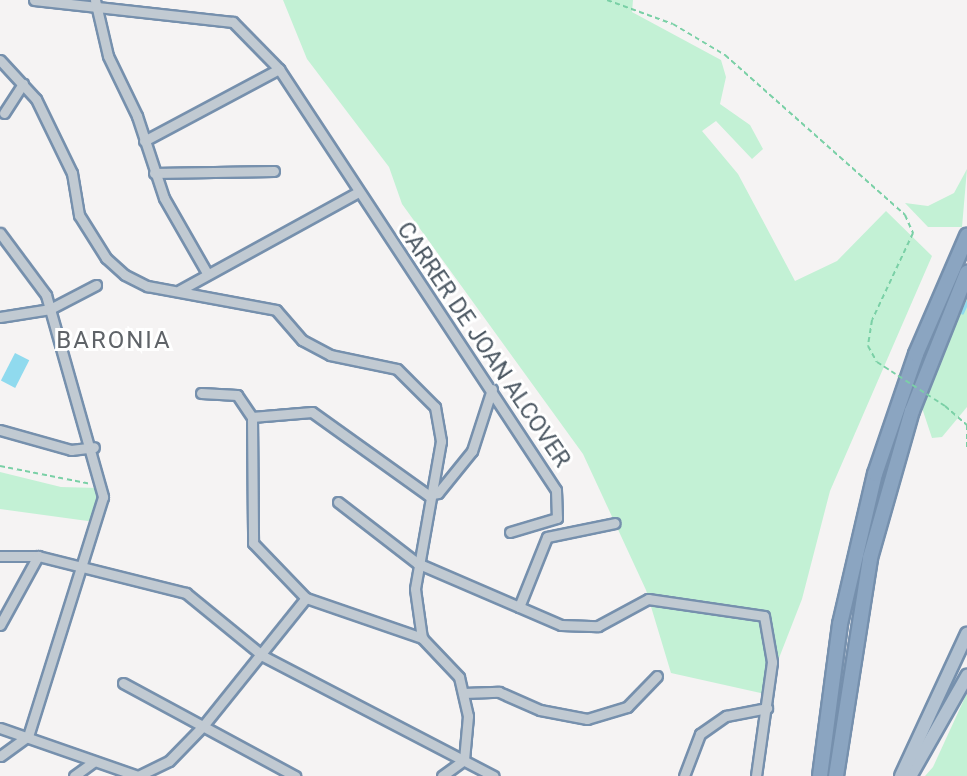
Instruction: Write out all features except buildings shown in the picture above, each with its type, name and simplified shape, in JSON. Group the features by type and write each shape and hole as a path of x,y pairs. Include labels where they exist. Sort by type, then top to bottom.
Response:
{"highway":[{"path":"820,776 840,624 875,474 916,354 967,236"},
{"path":"836,776 873,544 912,411 967,273"}],"main road":[{"path":"901,776 967,634"},
{"path":"912,771 967,666"},
{"path":"912,771 967,676"}],"street":[{"name":"CARRER DE JOAN ALCOVER","path":"34,0 233,22 279,69 358,192 492,387 556,490 557,518 510,532"},
{"path":"94,5 154,173 207,273"},
{"path":"0,60 23,84 55,138 72,173 79,215 106,258 147,286 180,290 276,310 302,340 330,355 397,369 412,379 442,420 417,564 422,638"},
{"path":"144,141 279,69"},
{"path":"4,113 23,84"},
{"path":"154,173 274,171"},
{"path":"180,290 358,192"},
{"path":"0,233 50,309 94,447 103,484 84,568 28,736 0,756"},
{"path":"0,317 50,309 96,285"},
{"path":"251,417 312,412 428,495 438,493 472,451 492,387"},
{"path":"201,393 237,395 251,417 253,543 306,597 422,638 459,677 469,739 464,760 442,776"},
{"path":"0,430 71,450 94,447"},
{"path":"338,502 417,564 519,607 580,628 598,626 648,599 764,616 772,639 767,708 756,776"},
{"path":"519,607 547,537 615,523"},
{"path":"0,556 38,556 186,593 263,656 494,776"},
{"path":"0,625 38,556"},
{"path":"0,727 125,774 139,776 169,761 203,726 263,656 306,597"},
{"path":"463,693 499,692 540,710 587,719 628,707 657,676"},
{"path":"122,683 295,776"},
{"path":"684,776 700,734 726,716 767,708"},
{"path":"74,776 93,762"}],"path":[{"path":"607,0 673,24 725,55 905,215 914,233 872,320 868,346 877,362 945,406 967,425 967,449"},
{"path":"0,466 69,485 103,484"}],"green space":[{"path":"283,0 633,0 632,12 721,60 726,77 720,104 750,125 763,149 752,159 716,121 702,131 738,174 795,281 837,261 886,211 932,256 830,491 802,599 765,694 671,673 646,590 583,454 402,204 389,167 307,59"},
{"path":"967,169 962,227 928,227 905,203 928,206 954,193"},
{"path":"967,292 967,407 942,437 932,438 922,408"},
{"path":"0,472 61,487 98,488 95,522 0,509"},
{"path":"967,693 967,776 925,776 933,767"}],"water":[{"path":"15,353 29,360 15,388 1,381"}],"waterway":[{"path":"962,313 967,302"}],"district":[{"name":"BARONIA","path":"114,341"}]}
